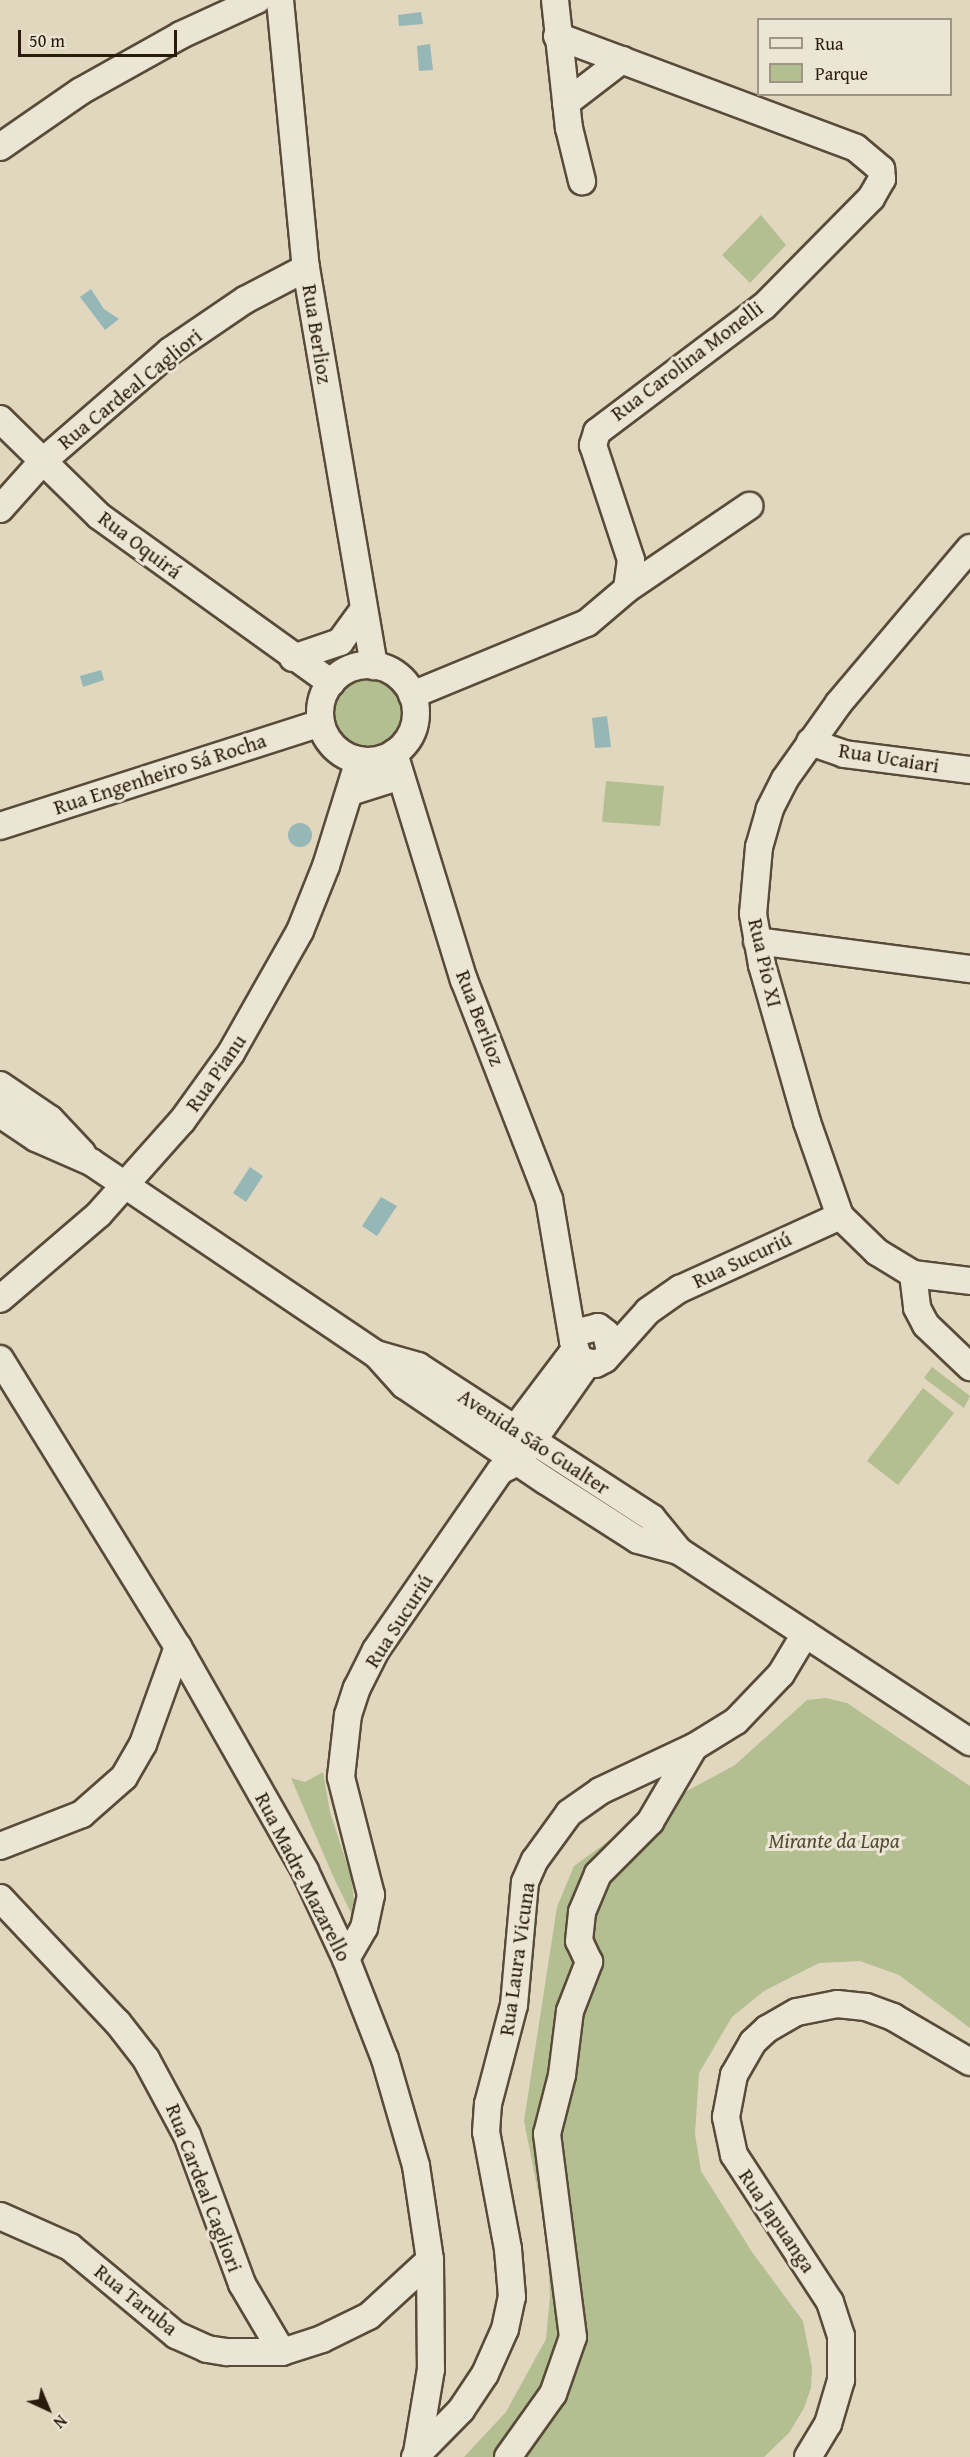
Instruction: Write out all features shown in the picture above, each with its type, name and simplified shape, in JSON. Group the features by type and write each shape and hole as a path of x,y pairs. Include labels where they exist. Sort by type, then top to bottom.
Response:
{"street":[{"path":"0,147 81,91 181,35 257,0"},
{"name":"Rua Berlioz","path":"280,0 306,268 374,666"},
{"path":"555,0 557,36 566,103 582,181"},
{"path":"557,36 622,60"},
{"path":"566,103 622,60"},
{"name":"Rua Carolina Monelli","path":"622,60 856,148 881,169 882,179 871,198 764,306 597,432 593,445 631,560 627,589"},
{"name":"Rua Cardeal Cagliori","path":"0,508 42,462 170,351 245,300 306,268"},
{"name":"Rua Oquirá","path":"0,419 99,516 293,658 331,683"},
{"path":"411,695 587,623 627,589 749,506"},
{"name":"Rua Pio XI","path":"970,548 810,742 784,779 770,809 753,879 757,941 807,1122 840,1216 877,1252 912,1274 970,1281"},
{"path":"293,658 340,642 363,610"},
{"path":"350,792 397,765 414,725 411,695 397,675 374,666 352,668 331,683 321,701 321,723 332,745 359,760 374,760 397,765"},
{"name":"Rua Engenheiro Sá Rocha","path":"0,826 321,723"},
{"name":"Rua Ucaiari","path":"810,742 844,754 970,770"},
{"name":"Rua Pianu","path":"0,1299 59,1251 182,1121 260,1008 308,912 359,760"},
{"name":"Rua Berlioz","path":"397,765 464,980 549,1199 565,1282 584,1342"},
{"path":"757,941 970,969"},
{"name":"Avenida São Gualter","path":"0,1085 50,1119 90,1162"},
{"name":"Avenida São Gualter","path":"0,1114 36,1138 90,1162 376,1354 404,1385 506,1461 638,1540 679,1551"},
{"name":"Rua Sucuriú","path":"346,1959 364,1928 371,1895 341,1777 348,1715 376,1650 506,1461 584,1342 648,1311 681,1289 840,1216"},
{"path":"912,1274 917,1308 926,1325 970,1367"},
{"name":"Rua Sucuriú","path":"584,1342 605,1359 648,1311"},
{"name":"Avenida São Gualter","path":"376,1354 418,1366 652,1518 679,1551 970,1742"},
{"name":"Rua Madre Mazarello","path":"0,1359 178,1647 305,1870 346,1959 403,2116 425,2210 430,2260 431,2369 416,2455"},
{"name":"Rua Laura Vicuna","path":"416,2455 461,2410 485,2374 505,2329 512,2297 508,2249 486,2132 488,2104 514,2005 525,1882 547,1839 569,1813 624,1778 694,1747 760,1700 805,1634"},
{"path":"0,1846 82,1814 124,1777 143,1744 178,1647"},
{"path":"508,2457 553,2394 573,2337 547,2134 562,2075 570,2011 589,1962 579,1941 582,1912 598,1874 650,1822 694,1747"},
{"name":"Rua Cardeal Cagliori","path":"0,1898 118,2023 146,2059 187,2135 242,2284 282,2352"},
{"name":"Rua Japuanga","path":"808,2457 828,2424 841,2380 842,2336 830,2302 734,2155 726,2116 734,2075 753,2042 767,2029 797,2012 837,2004 866,2007 893,2017 970,2062"},
{"name":"Rua Taruba","path":"0,2216 70,2247 176,2335 227,2352 282,2352"},
{"path":"282,2352 322,2339 369,2316 430,2260"}],"green space":[{"path":"761,215 786,245 750,283 722,255"},
{"path":"361,679 375,679 388,685 397,694 403,707 401,727 393,739 375,749 361,749 348,743 339,734 333,721 333,707 339,694 348,685"},
{"path":"606,781 664,786 660,826 602,822"},
{"path":"932,1367 970,1396 964,1408 924,1378"},
{"path":"923,1388 954,1413 898,1485 867,1461"},
{"name":"Mirante da Lapa","path":"826,1698 847,1703 970,1786 970,2028 899,1975 860,1961 819,1963 764,1991 732,2017 699,2073 695,2134 701,2171 752,2252 803,2321 812,2368 811,2388 804,2408 789,2433 764,2457 464,2457 506,2412 546,2339 550,2297 547,2236 524,2121 557,1907 574,1866 650,1811 735,1765 807,1700"},
{"path":"323,1772 330,1812 351,1877 356,1914 352,1915 291,1778 305,1782"}],"water":[{"path":"421,12 423,24 399,26 398,15"},
{"path":"430,44 433,70 419,71 417,46"},
{"path":"91,289 104,309 119,319 105,330 80,297"},
{"path":"101,670 104,680 83,687 80,676"},
{"path":"607,716 611,747 595,748 592,718"},
{"path":"300,823 309,826 312,835 309,844 300,847 291,844 288,835 291,826"},
{"path":"250,1167 263,1176 246,1202 233,1193"},
{"path":"381,1197 397,1206 377,1236 362,1226"}]}
